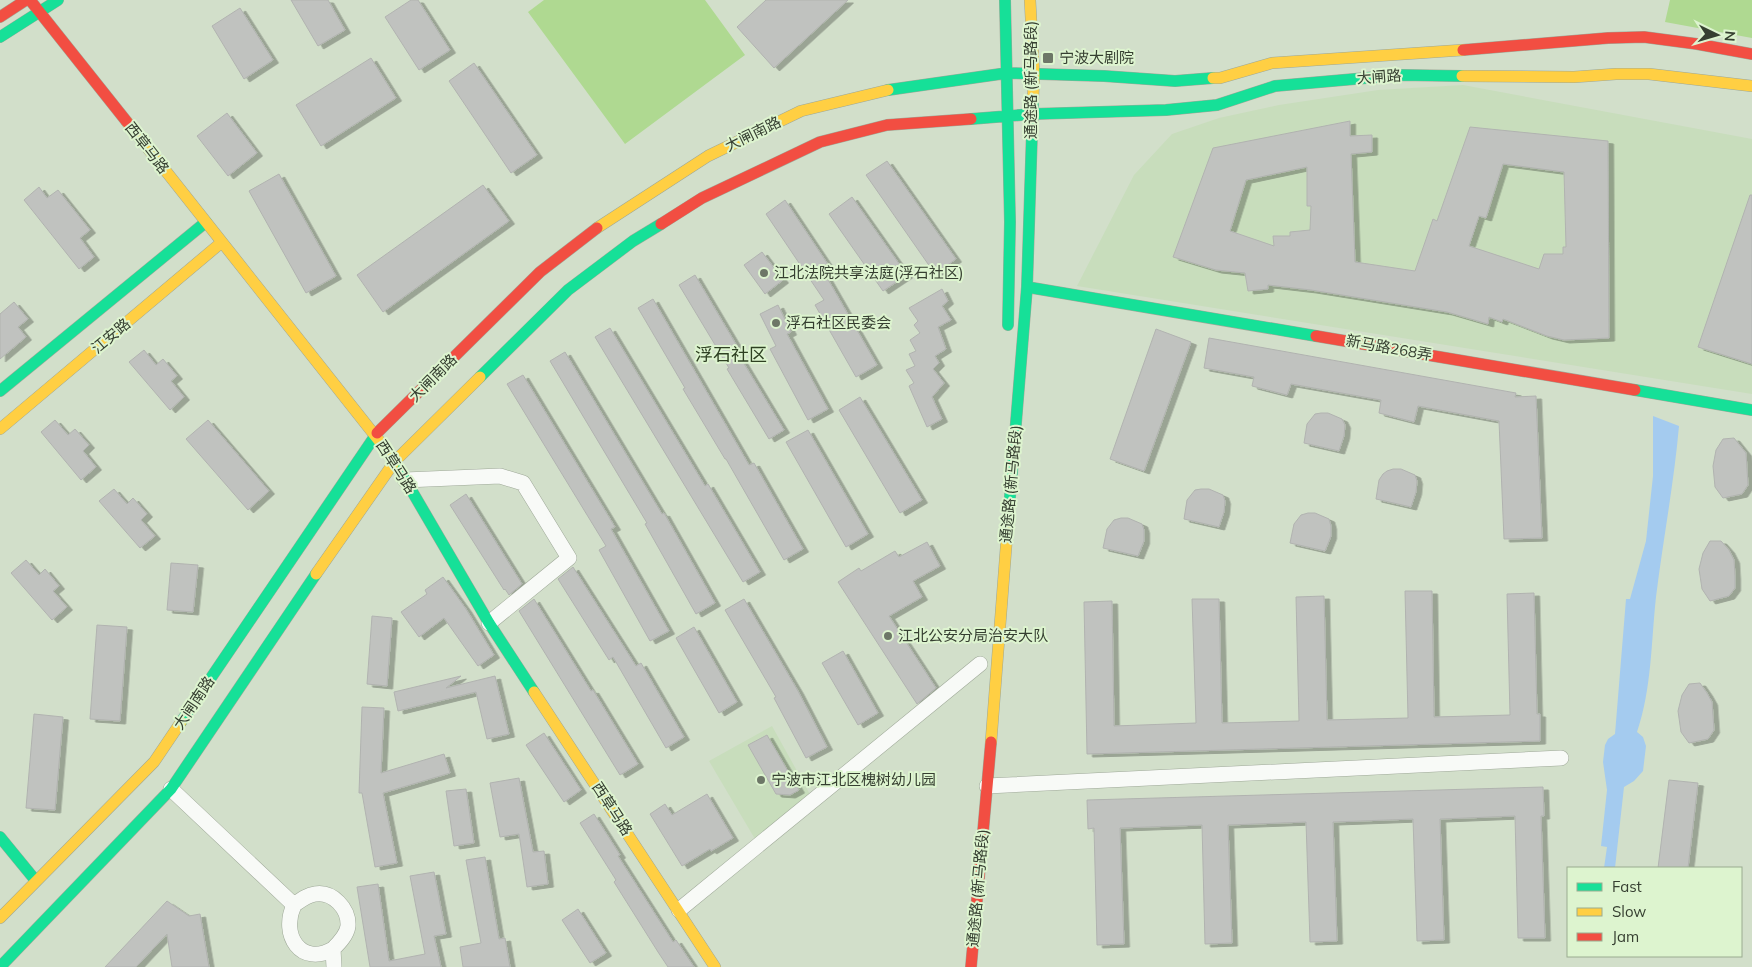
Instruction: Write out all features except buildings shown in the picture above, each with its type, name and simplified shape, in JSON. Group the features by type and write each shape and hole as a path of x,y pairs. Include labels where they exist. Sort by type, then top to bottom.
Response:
{"main road":[{"path":"0,17 26,0"},
{"name":"西草马路","path":"30,0 395,461 489,623 715,967"},
{"path":"0,37 58,0"},
{"name":"通途路 (新马路段)","path":"1005,0 1010,222 1008,338"},
{"name":"通途路 (新马路段)","path":"971,967 1027,287 1034,74 1030,0"},
{"name":"大闸路","path":"1034,74 1175,81 1220,78 1272,64 1644,37 1752,54"},
{"name":"大闸南路","path":"0,918 154,762 375,435 540,272 596,228 708,156 801,111 882,90 1007,73 1034,74"},
{"name":"大闸路","path":"1009,116 1166,110 1217,105 1275,86 1400,75 1574,77 1649,74 1752,86"},
{"name":"大闸南路","path":"0,967 171,789 269,642 395,461 568,290 633,241 702,198 820,142 887,125 1009,116"},
{"name":"江安路","path":"0,391 206,222"},
{"name":"江安路","path":"0,429 222,242"},
{"name":"新马路268弄","path":"1027,287 1752,410"},
{"path":"979,684 981,659"},
{"path":"0,837 36,881"}],"street":[{"path":"405,480 500,476 523,483 569,558 489,623"},
{"path":"679,910 981,659"},
{"path":"987,786 1560,758"},
{"path":"171,789 294,905"},
{"path":"315,894 327,895 339,902 347,916 348,928 342,939 333,949 325,953 315,954 298,948 292,939 289,927 290,915 294,905 304,898 315,894"},
{"path":"333,949 334,967"}],"shaded area":[{"path":"1463,85 1752,139 1752,394 1077,286 1134,175 1172,134 1219,118 1279,105 1378,90"},
{"name":"宁波市江北区槐树幼儿园","path":"772,726 812,798 755,839 709,761"}],"green space":[{"path":"544,0 705,0 745,55 625,144 528,12"},
{"path":"1670,0 1752,0 1752,38 1665,22"}],"water":[{"path":"1653,416 1679,426 1656,597 1646,699 1637,732 1643,737 1646,746 1643,771 1634,781 1624,787 1615,867 1604,867 1607,847 1601,846 1607,790 1603,762 1605,745 1608,739 1615,734 1626,599 1630,599 1646,541 1653,476"}],"traffic: fast":[{"path":"0,37 58,0"},
{"path":"1005,0 1010,222 1008,325"},
{"path":"888,90 1007,73 1104,76 1175,81 1213,78"},
{"path":"971,119 1033,114 1166,110 1217,105 1275,86 1400,75 1462,76"},
{"path":"1009,509 1027,287 1033,100"},
{"path":"0,391 206,222"},
{"path":"480,377 568,290 633,241 661,224"},
{"path":"1027,287 1316,336"},
{"path":"1635,390 1752,410"},
{"path":"181,722 377,433"},
{"path":"392,457 489,623 534,692"},
{"path":"0,967 171,789 316,574"},
{"path":"0,837 36,881"}],"traffic: slow":[{"path":"1030,0 1034,74 1033,100"},
{"path":"1213,78 1220,78 1272,63 1463,50"},
{"path":"1462,76 1574,77 1649,74 1752,86"},
{"path":"597,228 708,156 801,111 888,90"},
{"path":"127,122 392,457"},
{"path":"0,429 222,242"},
{"path":"316,574 395,461 480,377"},
{"path":"991,742 1009,509"},
{"path":"534,692 715,967"},
{"path":"0,918 154,762 181,722"}],"traffic: jam":[{"path":"0,17 26,0"},
{"path":"30,0 127,122"},
{"path":"1463,50 1608,38 1644,37 1752,54"},
{"path":"661,224 702,198 820,142 887,125 971,119"},
{"path":"377,433 540,272 597,228"},
{"path":"1316,336 1635,390"},
{"path":"971,967 991,742"}],"place":[{"name":"宁波大剧院","path":"1048,58"},
{"name":"江北法院共享法庭(浮石社区)","path":"764,273"},
{"name":"浮石社区民委会","path":"776,323"},
{"name":"江北公安分局治安大队","path":"888,636"},
{"name":"宁波市江北区槐树幼儿园","path":"761,780"}],"district":[{"name":"浮石社区","path":"731,355"}]}
